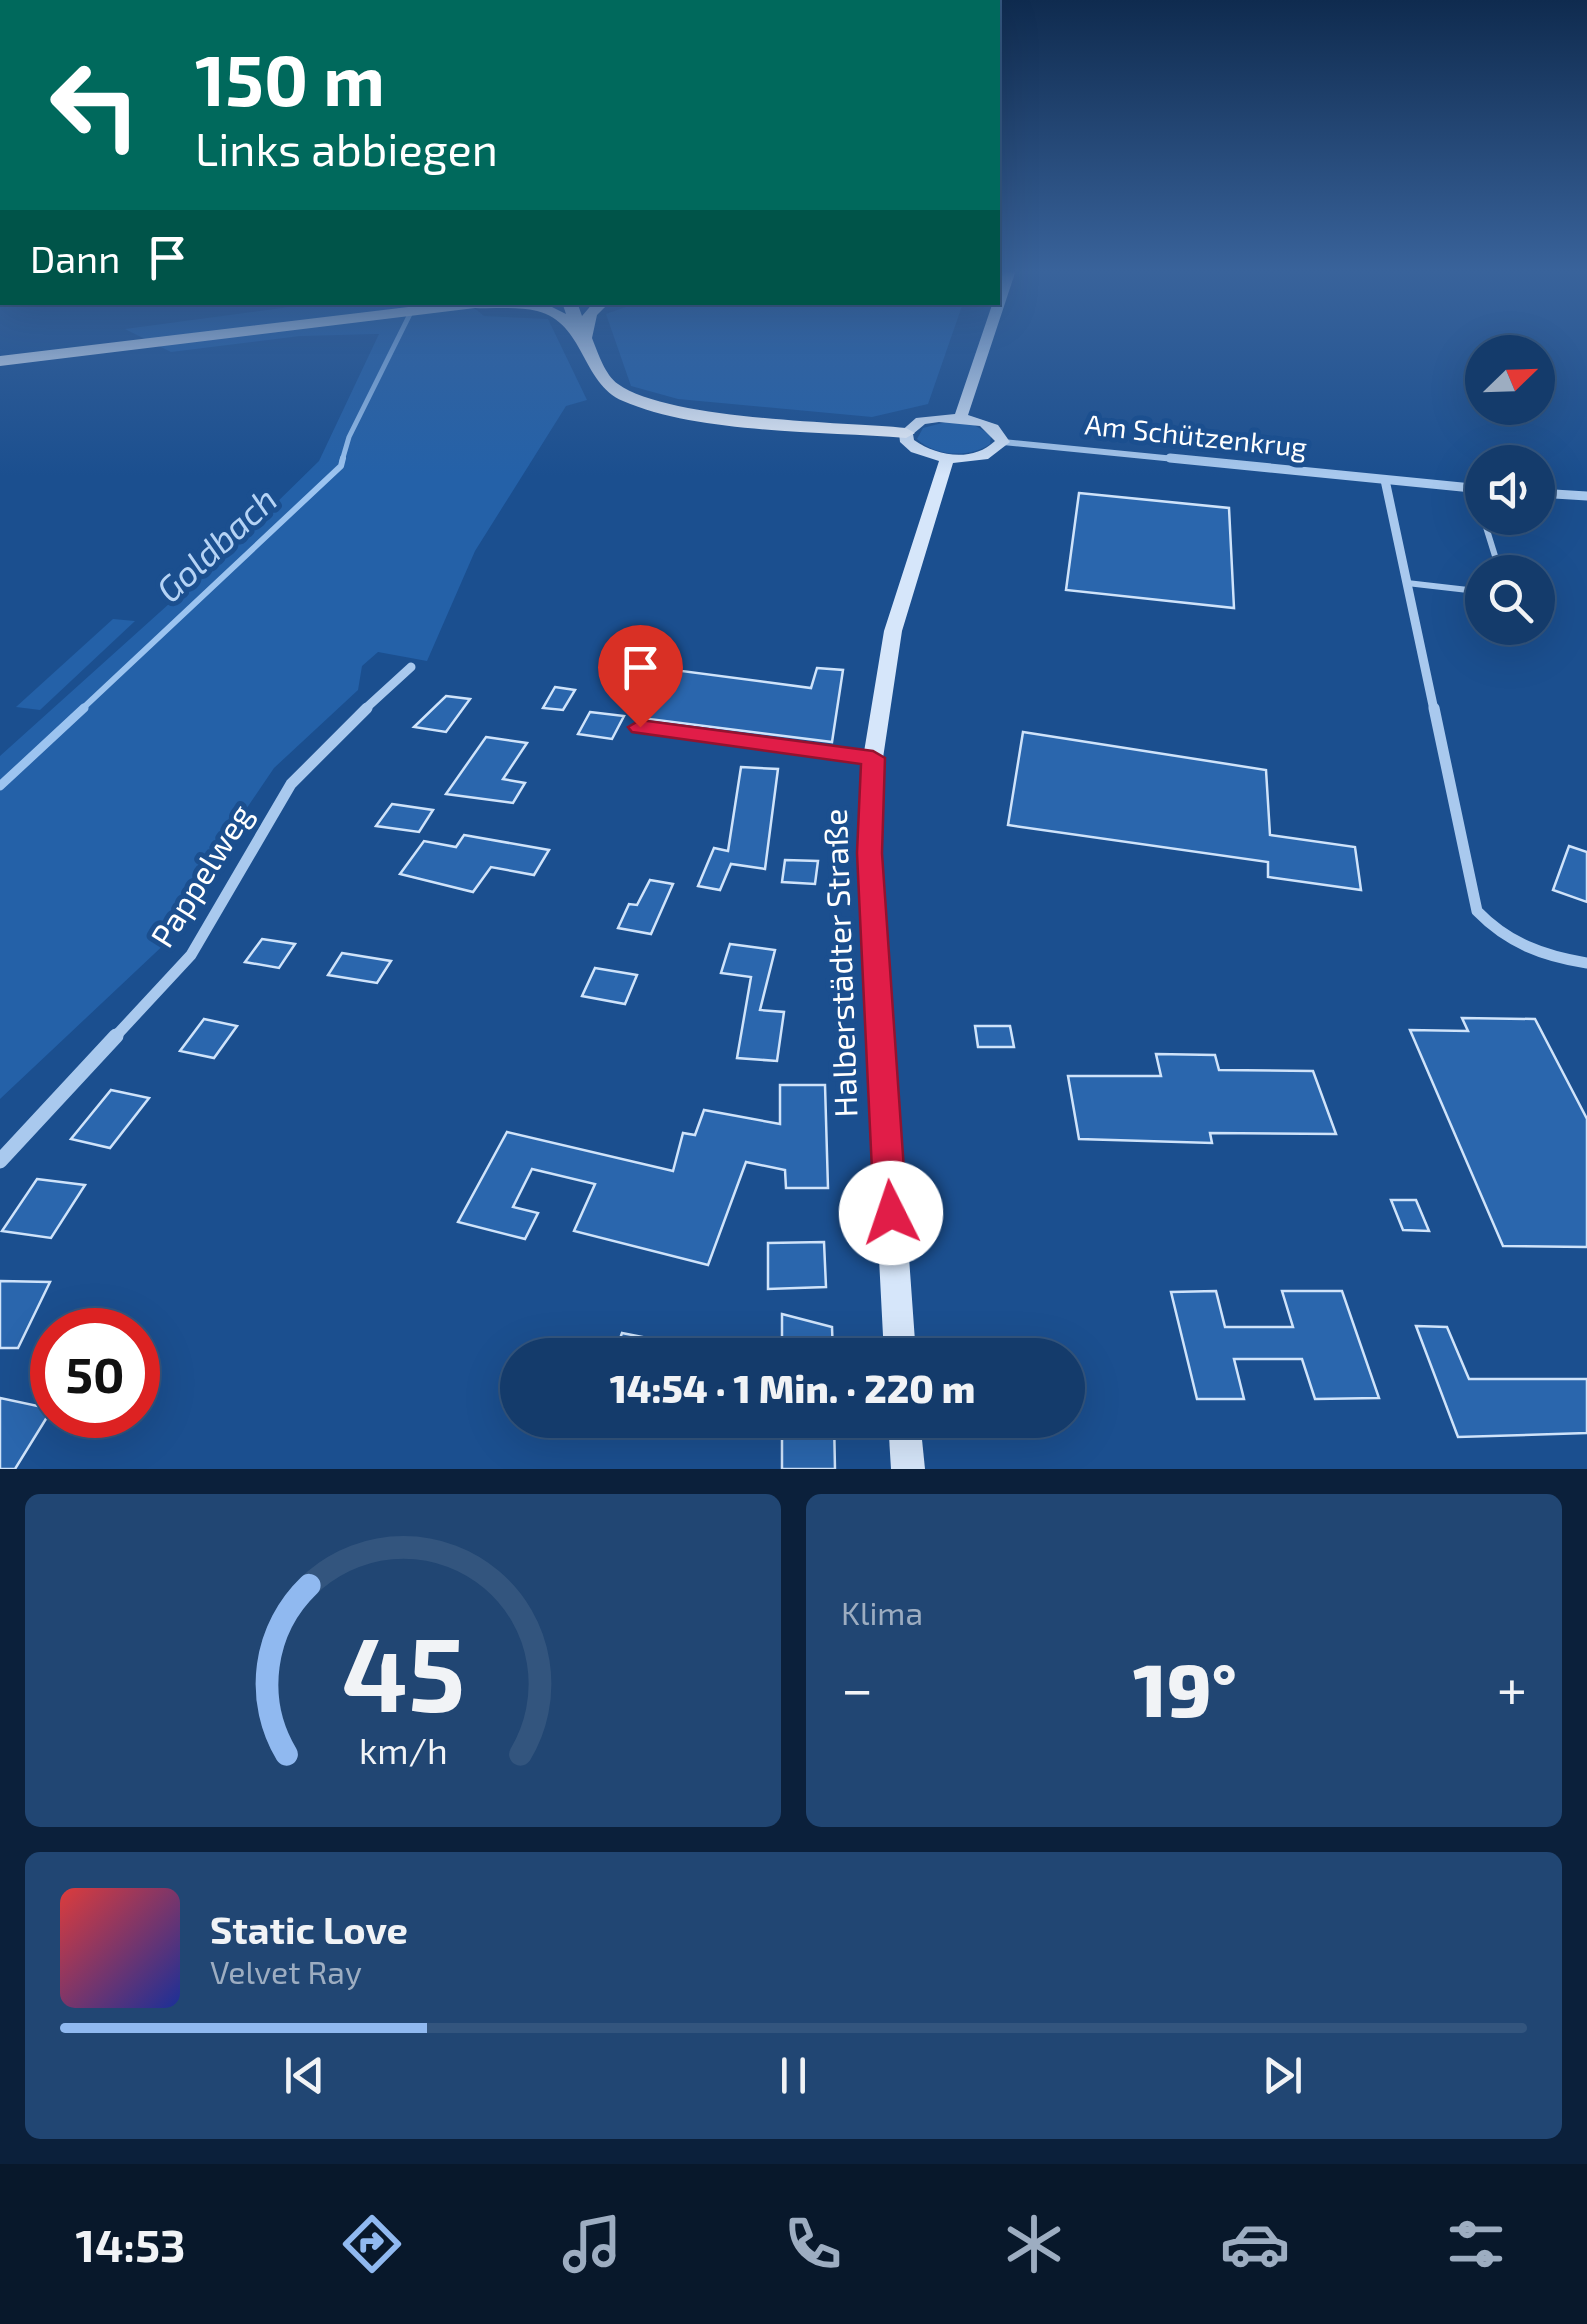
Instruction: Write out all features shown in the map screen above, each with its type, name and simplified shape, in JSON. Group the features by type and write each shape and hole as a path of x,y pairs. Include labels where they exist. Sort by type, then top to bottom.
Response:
{"main road":[{"path":"0,361 173,339"},
{"path":"587,339 606,383 640,402 698,412 906,432 921,422 960,418 995,428 1002,442 984,455 946,458 911,446 906,432"},
{"path":"960,418 984,339"},
{"name":"Halberstädter Straße","path":"899,1338 869,853 873,758 893,631 946,458"},
{"path":"905,1438 908,1469"}],"street":[{"name":"Am Schützenkrug","path":"1002,442 1465,487"},
{"path":"1385,480 1477,911 1494,931 1520,947 1587,963"},
{"path":"1555,494 1587,496"},
{"name":"Pappelweg","path":"0,1161 103,1045 192,955 291,784 319,752 411,668"}],"lane":[{"path":"1406,582 1465,590"},
{"path":"640,727 873,758"}],"shaded area":[{"path":"144,339 279,339 171,352"},
{"path":"377,339 557,339 587,400 566,406 475,551 427,661 378,652 362,666 358,690 274,768 219,849 171,938 0,1099 0,756 220,558 319,461"},
{"path":"615,339 951,339 928,404 872,417 678,399 631,386"},
{"path":"946,422 974,425 991,435 990,444 973,452 953,453 934,449 917,439 923,428"},
{"path":"113,619 135,621 40,710 16,707"}],"building":[{"path":"1079,493 1229,508 1234,608 1066,590"},
{"path":"817,668 843,670 832,742 641,718 667,669 811,688"},
{"path":"555,687 575,690 563,710 543,708"},
{"path":"446,696 470,699 446,732 414,727"},
{"path":"590,712 624,716 612,739 578,734"},
{"path":"1023,732 1266,770 1270,835 1355,847 1361,890 1268,877 1268,862 1008,825"},
{"path":"486,737 527,743 503,779 525,783 513,803 446,794"},
{"path":"741,767 778,769 765,869 731,864 720,890 698,886 714,848 728,851"},
{"path":"392,804 433,810 419,832 376,826"},
{"path":"464,835 549,850 534,875 491,867 473,892 400,874 424,841 456,847"},
{"path":"1569,846 1587,852 1587,902 1553,890"},
{"path":"785,860 818,861 815,884 782,882"},
{"path":"650,880 673,884 651,934 618,928 629,904 637,905"},
{"path":"262,939 295,944 279,968 245,962"},
{"path":"730,944 775,950 760,1010 784,1012 777,1061 737,1058 751,977 721,973"},
{"path":"342,953 391,961 377,983 328,975"},
{"path":"595,968 637,975 625,1004 582,996"},
{"path":"1462,1018 1535,1019 1587,1119 1587,1247 1503,1246 1410,1030 1468,1031"},
{"path":"204,1019 237,1026 214,1058 180,1051"},
{"path":"975,1026 1010,1026 1014,1047 978,1047"},
{"path":"1156,1054 1215,1055 1219,1070 1313,1071 1336,1134 1210,1133 1212,1143 1079,1139 1068,1076 1161,1076"},
{"path":"780,1085 825,1085 828,1188 786,1188 785,1170 746,1162 708,1265 574,1231 595,1184 532,1169 513,1207 538,1213 525,1239 458,1222 507,1132 673,1171 683,1133 695,1135 704,1110 780,1124"},
{"path":"111,1090 149,1098 110,1148 71,1139"},
{"path":"37,1179 85,1185 51,1238 2,1231"},
{"path":"1391,1200 1416,1200 1429,1231 1403,1230"},
{"path":"824,1242 826,1287 768,1289 768,1243"},
{"path":"0,1281 50,1282 37,1308 30,1308 30,1323 18,1348 0,1348"},
{"path":"1216,1291 1225,1327 1293,1327 1282,1291 1342,1291 1379,1398 1315,1399 1302,1359 1234,1359 1244,1399 1197,1399 1171,1292"},
{"path":"782,1314 832,1327 832,1338 782,1338"},
{"path":"1416,1326 1447,1327 1469,1379 1587,1379 1587,1433 1458,1437"},
{"path":"622,1333 647,1338 620,1338"},
{"path":"0,1398 30,1404 30,1438 34,1438 15,1469 0,1469"},
{"path":"782,1438 834,1438 835,1469 782,1469"}],"waterway":[{"name":"Goldbach","path":"342,461 349,437 398,339"},
{"name":"Goldbach","path":"81,710 341,466 343,458"},
{"name":"Goldbach","path":"0,786 84,708"}],"route":[{"path":"640,727 873,758 869,853 891,1213"}]}
